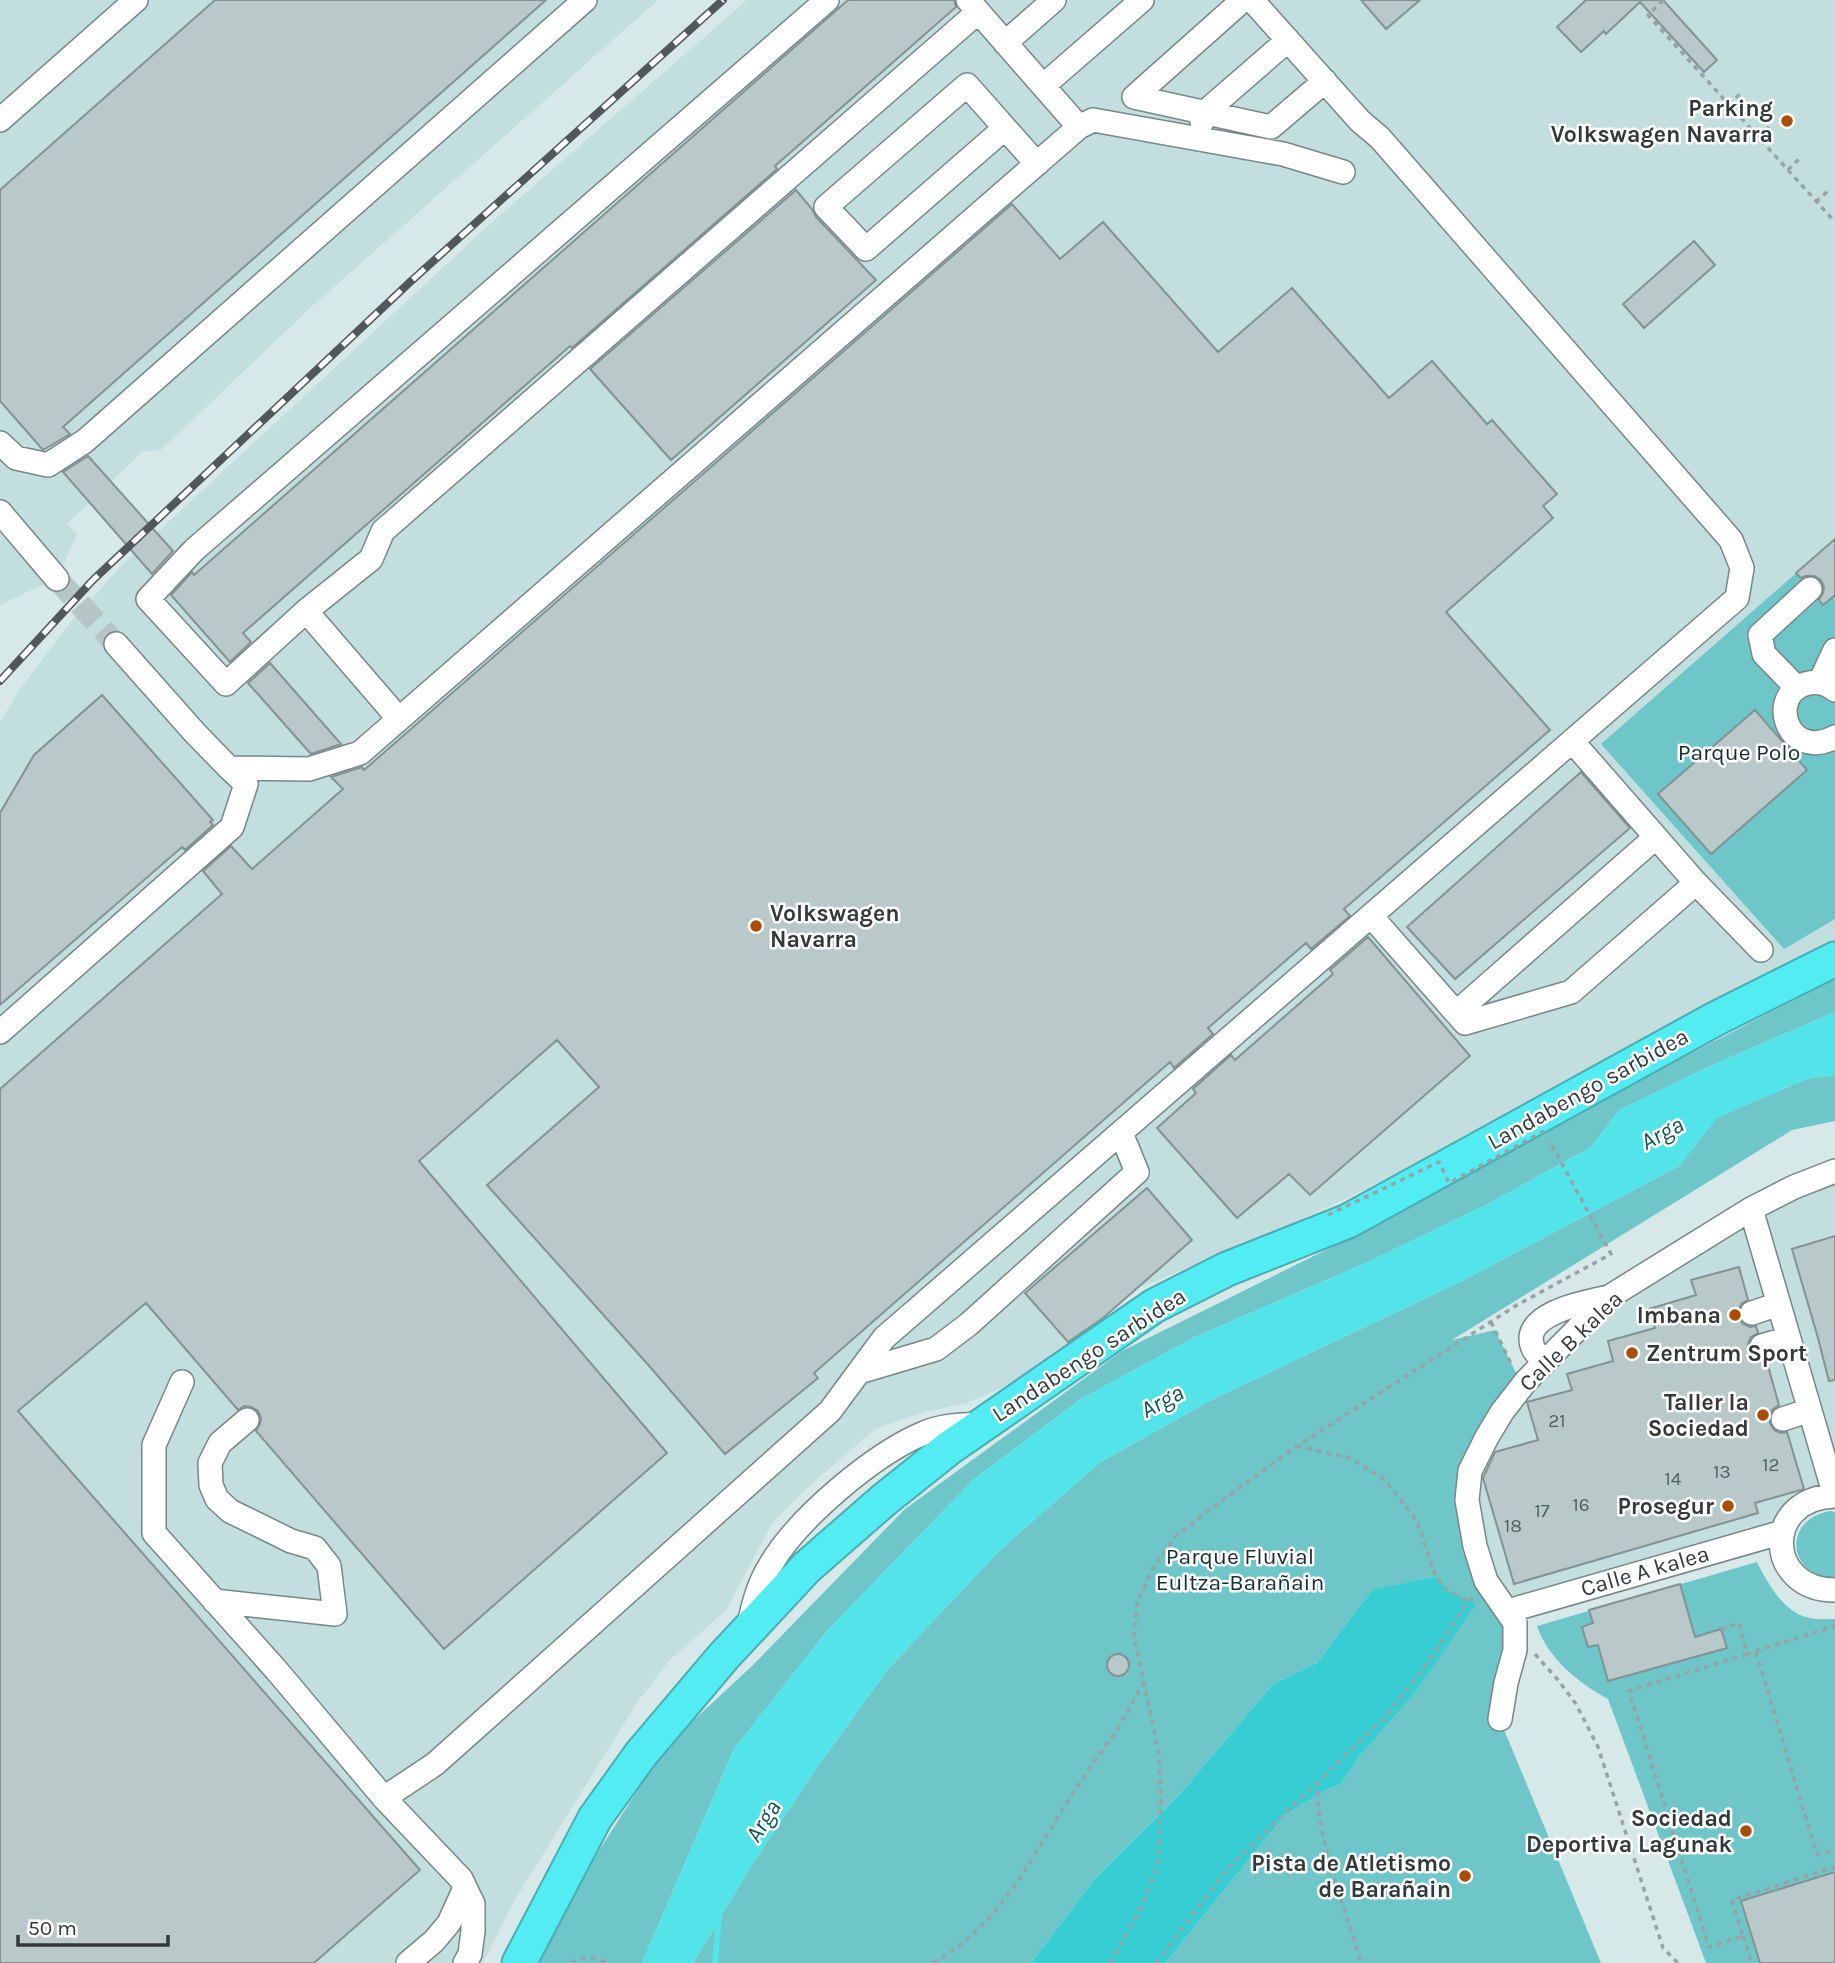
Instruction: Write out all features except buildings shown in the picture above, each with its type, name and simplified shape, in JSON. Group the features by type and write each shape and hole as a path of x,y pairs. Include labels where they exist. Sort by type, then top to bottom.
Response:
{"highway":[{"name":"Landabengo sarbidea","path":"519,1963 595,1818 641,1754 724,1656 807,1567 885,1499 982,1424 1154,1306 1227,1269 1348,1221 1714,1019 1835,959"}],"street":[{"path":"0,120 136,0"},
{"path":"0,443 16,458 48,465 85,441 585,0"},
{"path":"827,0 194,550 148,598 226,684 306,611 371,559 383,531 973,6 1079,127"},
{"path":"1005,43 1054,0"},
{"path":"1044,86 1142,0"},
{"path":"1243,0 1133,97 1271,127 1325,81"},
{"path":"384,1798 435,1764 830,1411 884,1338 1737,598 1742,568 1731,540 1380,138 1360,121 1252,0"},
{"path":"1199,139 1204,113 1288,40"},
{"path":"1005,128 866,249 826,207 967,85 1037,164"},
{"path":"229,768 309,769 360,753 1079,127 1093,120 1283,154 1343,172"},
{"path":"0,512 57,579"},
{"path":"1797,688 1764,654 1760,635 1810,589"},
{"path":"306,611 399,719"},
{"path":"0,1032 232,827 246,784 195,733 116,644"},
{"path":"1835,650 1827,686 1808,683 1797,688 1788,698 1785,710 1786,723 1802,741 1813,744 1835,737"},
{"path":"1572,741 1696,883 1761,950"},
{"path":"1456,1013 1656,837"},
{"path":"1371,916 1465,1023 1571,992 1696,883"},
{"path":"859,1372 936,1349 969,1324 1137,1172 1121,1133"},
{"name":"Calle B kalea","path":"1511,1617 1486,1581 1475,1546 1467,1500 1470,1471 1503,1412 1527,1381 1608,1297 1751,1209 1794,1187 1835,1171"},
{"path":"1751,1209 1835,1496 1807,1501 1796,1509 1783,1532 1782,1548 1786,1563 1794,1576 1821,1590 1835,1590"},
{"path":"1544,1363 1533,1348 1532,1334 1537,1324 1552,1314 1577,1304 1608,1297"},
{"path":"1752,1313 1779,1304"},
{"path":"1762,1346 1788,1338"},
{"path":"182,1382 155,1445 154,1533 384,1798 461,1879 472,1904 473,1931 470,1954 465,1963"},
{"path":"1783,1419 1810,1410"},
{"path":"215,1601 335,1614 329,1566 315,1548 291,1541 230,1511 217,1499 211,1485 210,1463 220,1443 247,1420"},
{"name":"Calle A kalea","path":"1511,1617 1783,1532"},
{"path":"1500,1719 1515,1650 1511,1617"},
{"path":"408,1963 434,1941 449,1923 465,1888"}],"path":[{"path":"1663,0 1648,15 1835,222"},
{"path":"1729,105 1741,94"},
{"path":"1758,137 1770,126"},
{"path":"1788,170 1799,159"},
{"path":"1816,201 1829,190"},
{"path":"1110,1963 1140,1910 1158,1866 1161,1803 1159,1754 1133,1636 1137,1603 1153,1568 1176,1536 1297,1446 1491,1322 1611,1254 1544,1131 1449,1183 1439,1162 1328,1215"},
{"path":"1491,1322 1518,1377"},
{"path":"1297,1446 1350,1458 1384,1479 1417,1521 1436,1577 1448,1591 1468,1602"},
{"path":"1156,1963 1227,1869 1382,1720 1421,1672 1468,1602 1480,1591"},
{"path":"1511,1617 1535,1654 1576,1704 1598,1747 1663,1948 1678,1963"},
{"path":"1721,1629 1739,1623 1747,1654"},
{"path":"1743,1936 1709,1947 1629,1691 1835,1626"},
{"path":"1756,1652 1817,1855 1835,1850"},
{"path":"933,1963 949,1954 981,1927 1013,1890 1143,1685"},
{"path":"1317,1781 1320,1826 1362,1963"},
{"path":"1752,1963 1732,1900 1835,1867"},
{"path":"572,1963 580,1958 592,1958 608,1963"}],"shaded area":[{"path":"0,0 658,0 307,311 161,450 142,452 67,524 77,534 61,569 65,575 49,590 42,585 0,605"},
{"path":"747,0 1835,0 1835,969 1268,1235 1136,1289 1071,1346 1005,1387 966,1403 925,1412 875,1429 808,1487 772,1523 726,1610 668,1662 637,1703 516,1898 483,1963 0,1963 0,722 20,689 74,618 124,563 491,223"},
{"path":"1835,1171 1835,1503 1807,1501 1783,1532 1508,1611 1467,1500 1487,1437 1609,1297"},
{"path":"1436,1577 1448,1591 1476,1604 1416,1691 1360,1755 1341,1784 1285,1815 1165,1963 1031,1963 1095,1879 1180,1794 1273,1684 1317,1663 1372,1590"}],"green space":[{"name":"Parque Polo","path":"1835,539 1835,919 1784,949 1601,744"},
{"path":"1835,979 1835,1012 1717,1063 1619,1110 1591,1147 1490,1203 1368,1262 1193,1338 1081,1399 973,1480 827,1631 734,1749 642,1963 540,1963 548,1930 666,1746 752,1666 905,1509 1122,1351 1342,1242 1614,1093"},
{"name":"Parque Fluvial Eultza-Barañain","path":"1835,1075 1835,1121 1792,1130 1452,1340 1495,1330 1518,1377 1470,1444 1457,1475 1465,1544 1508,1611 1500,1720 1601,1963 1165,1963 1285,1815 1341,1784 1360,1755 1372,1590 1317,1663 1273,1684 1180,1794 1095,1879 1031,1963 693,1963 751,1866 888,1669 999,1551 1099,1463 1211,1400 1462,1281 1679,1166 1716,1118 1806,1079"},
{"path":"1830,1511 1835,1512 1835,1577 1820,1575 1808,1569 1800,1559 1797,1548 1797,1536 1803,1525"},
{"name":"Sociedad Deportiva Lagunak","path":"1757,1562 1771,1587 1790,1609 1809,1618 1835,1619 1835,1963 1706,1963 1608,1699 1566,1669 1549,1649 1537,1626"}],"water":[{"name":"Arga","path":"1835,1012 1835,1075 1806,1079 1717,1118 1679,1166 1462,1281 1211,1400 1099,1463 999,1551 888,1669 751,1866 693,1963 642,1963 734,1749 827,1631 973,1480 1081,1399 1193,1338 1368,1262 1490,1203 1591,1147 1619,1110 1717,1063"}],"waterway":[{"path":"715,1963 719,1915"}],"tunnel":[{"path":"57,579 116,644"}],"railway":[{"path":"0,681 93,580 409,283 723,0"}],"place":[{"name":"Parking Volkswagen Navarra","path":"1787,121"},
{"name":"Volkswagen Navarra","path":"756,926"},
{"name":"Imbana","path":"1735,1315"},
{"name":"Zentrum Sport","path":"1632,1353"},
{"name":"Taller la Sociedad","path":"1763,1415"},
{"name":"Prosegur","path":"1728,1506"},
{"name":"Sociedad Deportiva Lagunak","path":"1746,1831"},
{"name":"Pista de Atletismo de Barañain","path":"1465,1876"}]}
